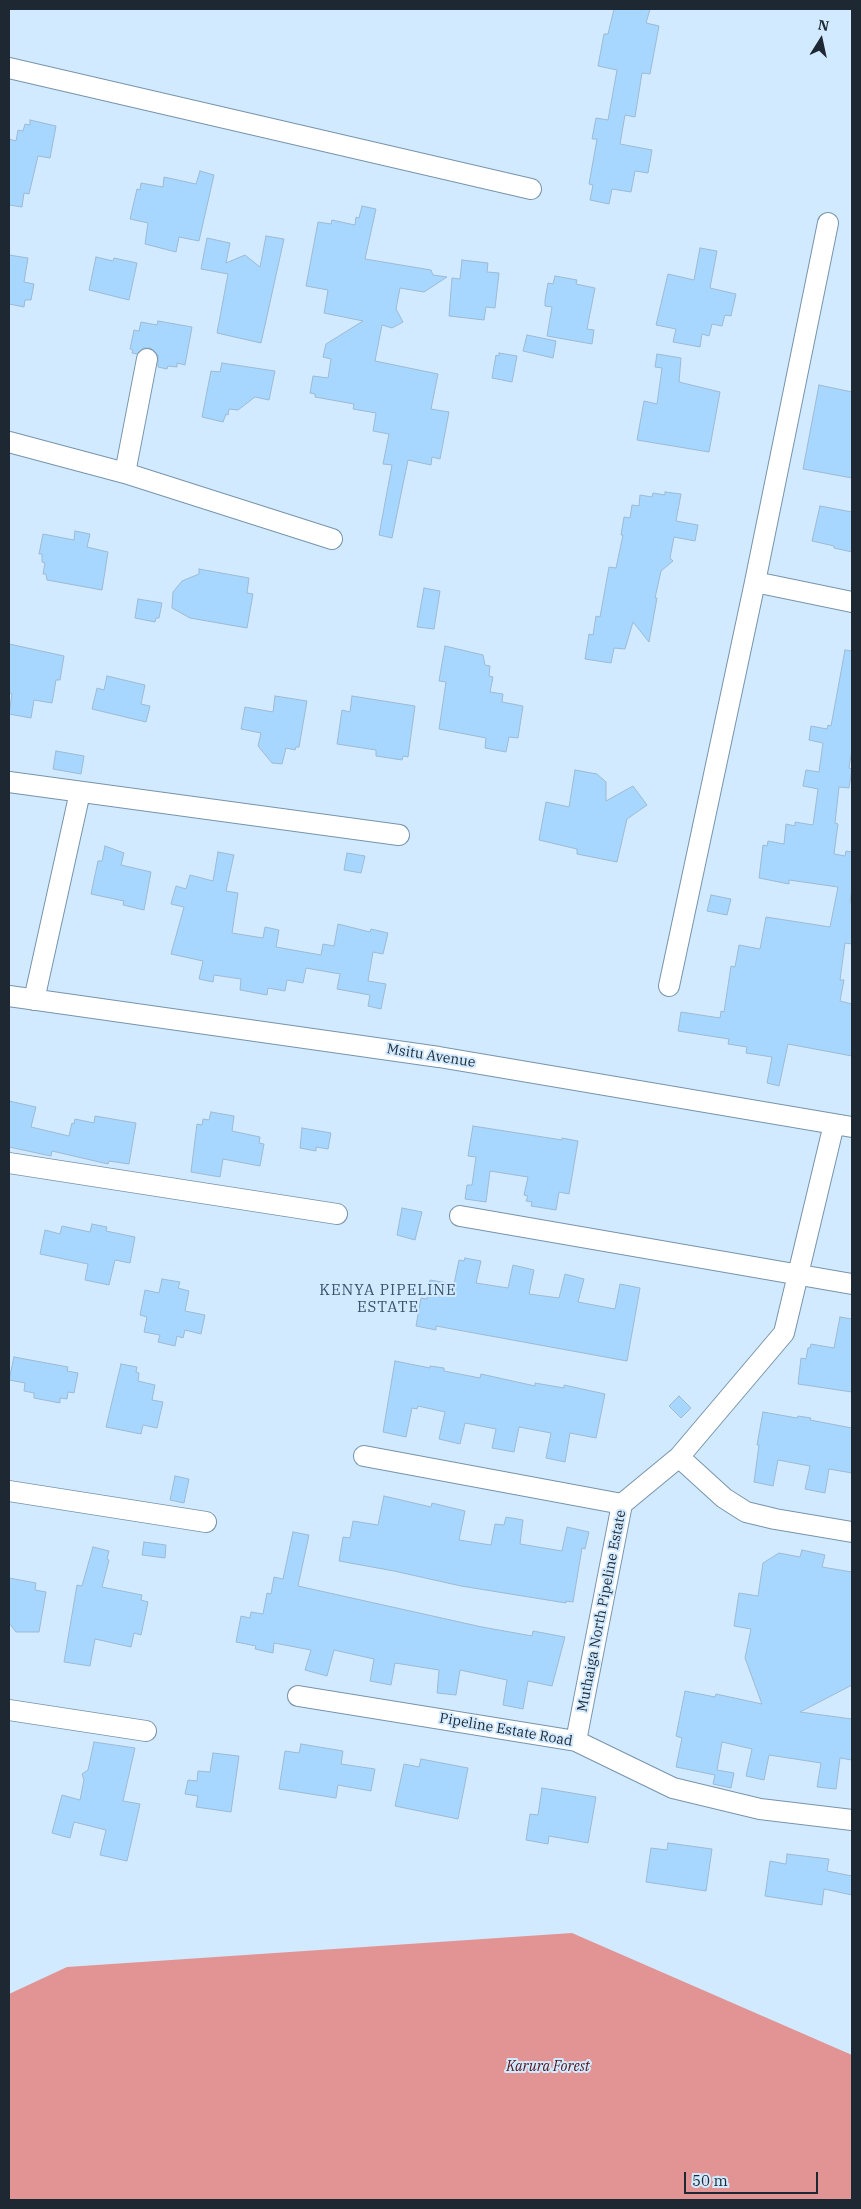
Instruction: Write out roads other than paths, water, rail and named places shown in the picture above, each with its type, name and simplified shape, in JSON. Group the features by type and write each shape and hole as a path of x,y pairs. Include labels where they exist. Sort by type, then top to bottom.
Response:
{"street":[{"path":"9,68 531,189"},
{"path":"669,986 755,582 828,224"},
{"path":"125,473 146,359"},
{"path":"9,442 125,473 332,539"},
{"path":"755,582 852,602"},
{"path":"9,782 398,835"},
{"path":"34,1000 80,792"},
{"name":"Msitu Avenue","path":"9,996 439,1057 843,1125"},
{"name":"Muthaiga North Pipeline Estate","path":"576,1741 622,1504 679,1457 784,1333 797,1276 843,1125"},
{"path":"9,1163 337,1214"},
{"path":"460,1216 797,1276 852,1284"},
{"path":"364,1456 622,1504"},
{"path":"679,1457 724,1498 746,1512 775,1519 852,1532"},
{"path":"9,1491 206,1522"},
{"name":"Pipeline Estate Road","path":"298,1696 576,1741 673,1788 760,1809 852,1820"},
{"path":"9,1710 146,1731"}],"district":[{"name":"KENYA PIPELINE ESTATE","path":"388,1300"}],"park label":[{"name":"Karura Forest","path":"548,2067"}]}
